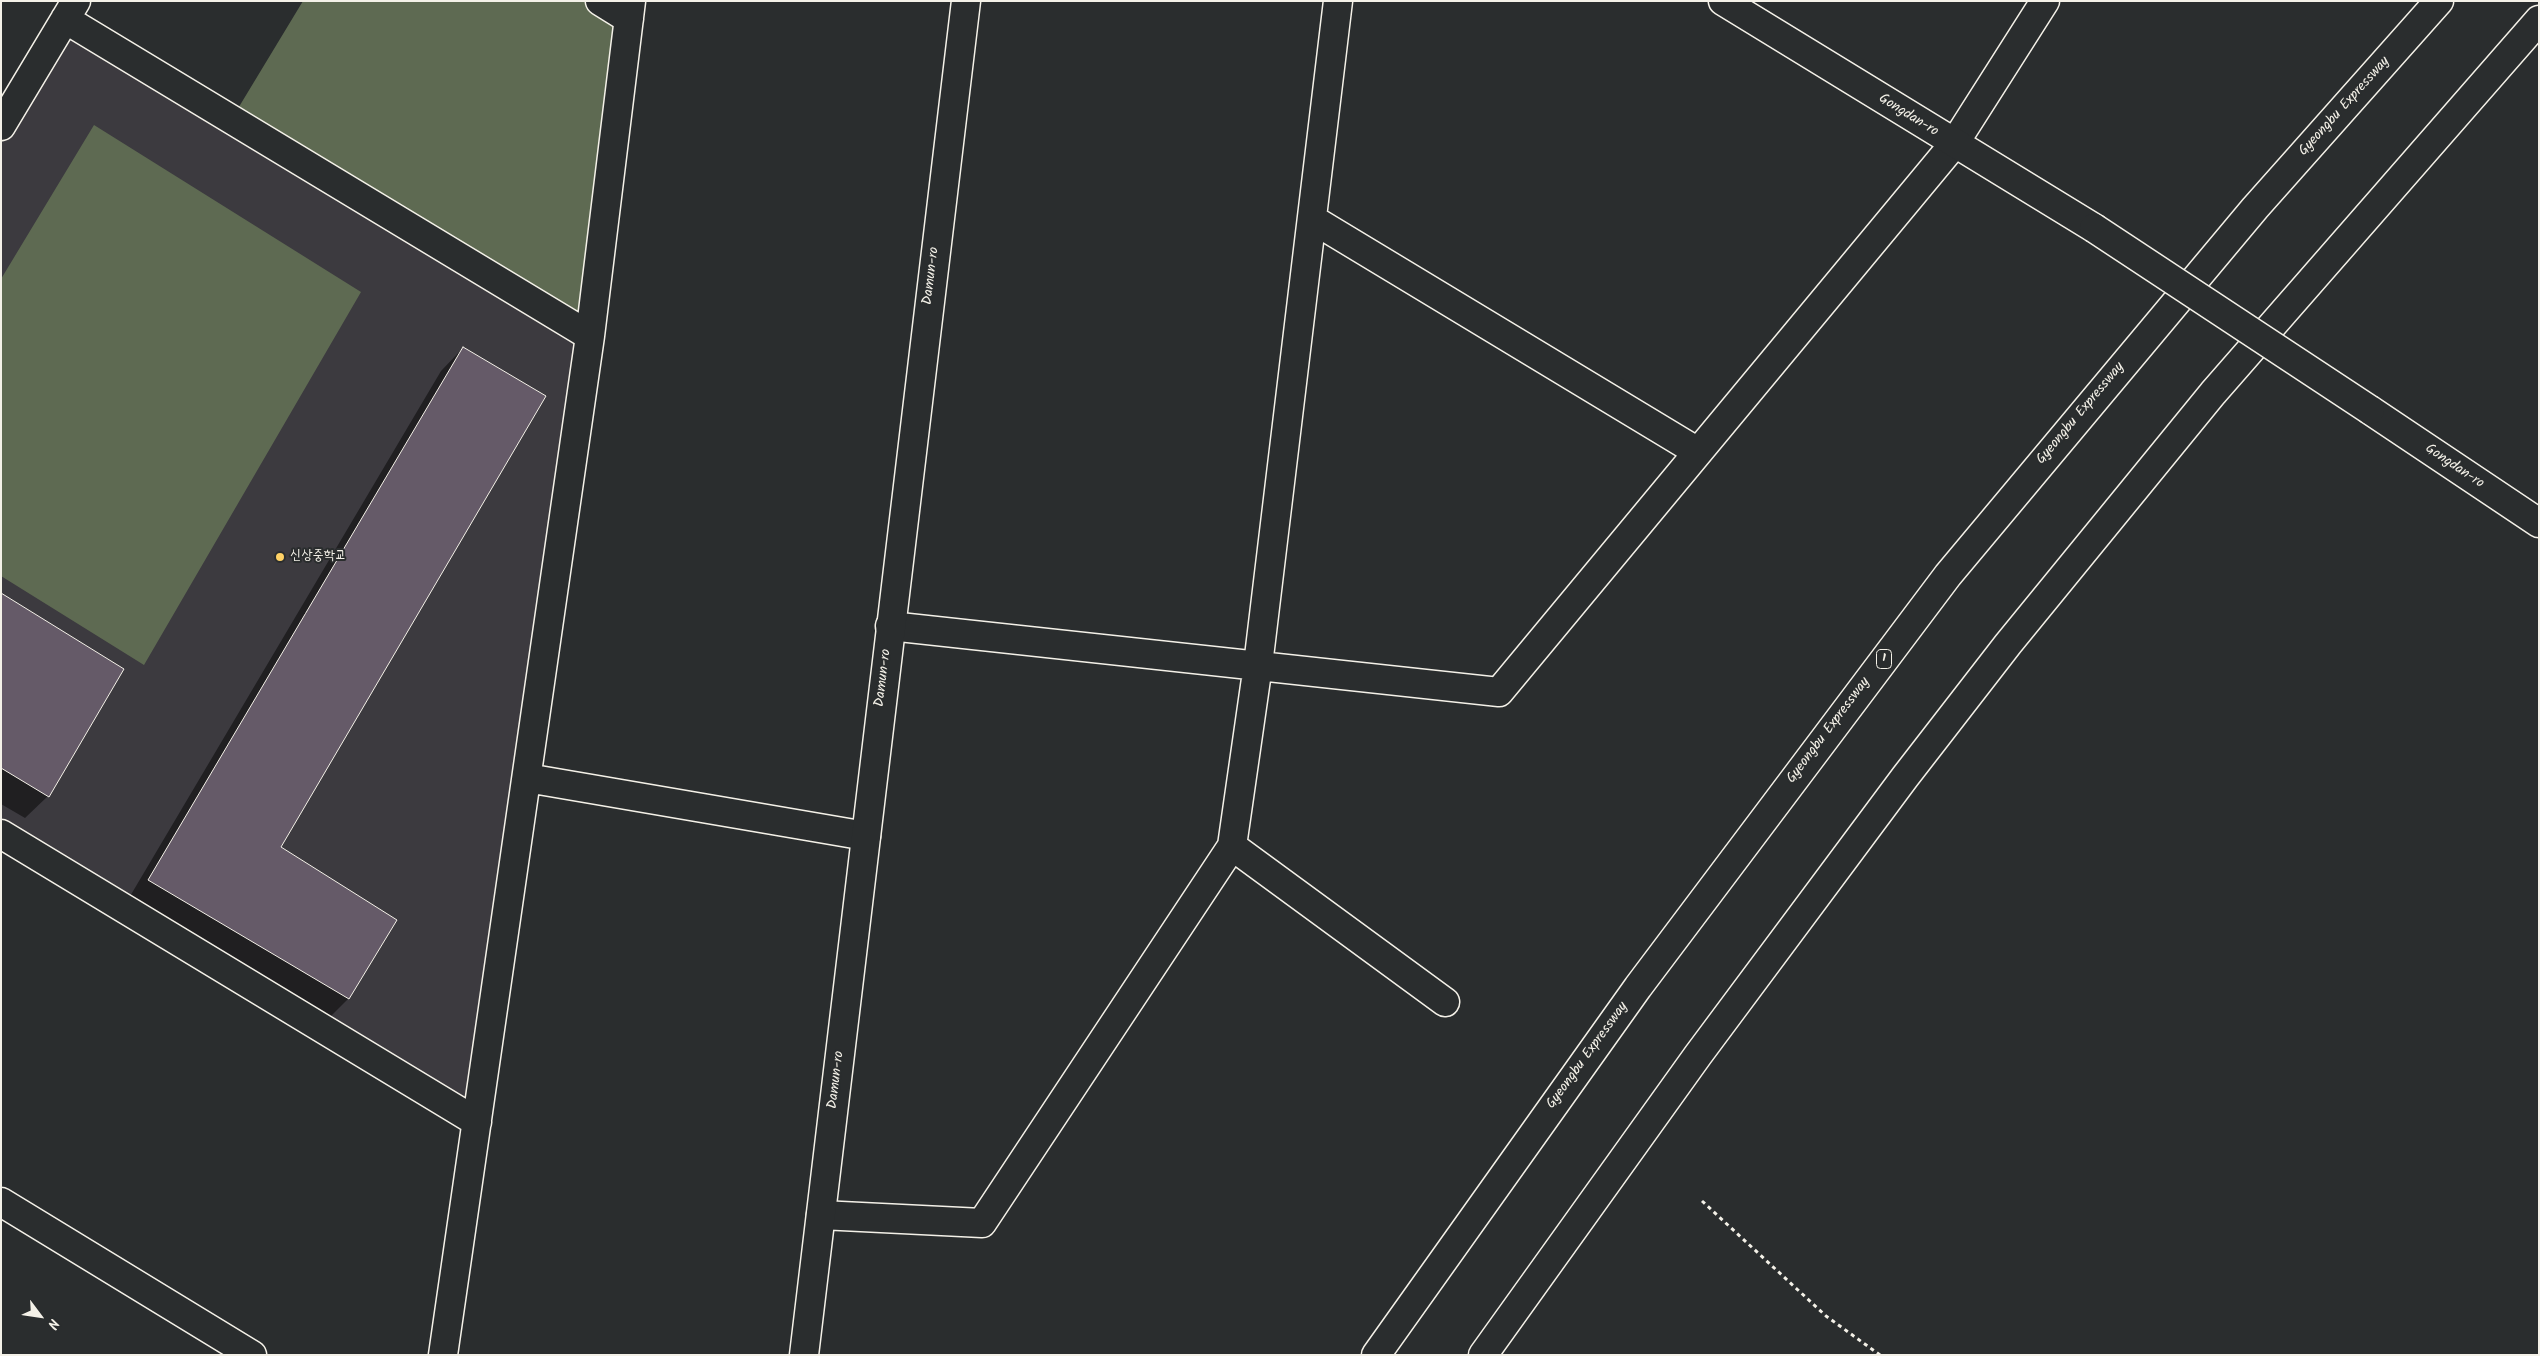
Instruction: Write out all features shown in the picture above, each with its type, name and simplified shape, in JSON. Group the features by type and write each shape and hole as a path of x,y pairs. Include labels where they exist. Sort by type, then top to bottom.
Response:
{"main road":[{"path":"443,1355 590,336 630,10 600,1"},
{"name":"Damun-ro","path":"804,1355 966,1"},
{"path":"821,1215 982,1223 1232,846 1258,665 1338,1"},
{"name":"Gongdan-ro","path":"1723,1 2094,228 2539,523"},
{"path":"890,626 1499,692 1954,144 2045,1"},
{"name":"Gyeongbu Expressway","path":"1376,1355 1638,987 1948,575 2255,208 2439,1"},
{"path":"1,126 71,10 590,336"},
{"path":"1483,1355 1698,1055 1905,777 2008,644 2213,393 2539,20"},
{"path":"1312,219 1698,452"},
{"path":"527,778 866,836"},
{"path":"1,834 477,1122"},
{"path":"1232,846 1445,1002"},
{"path":"4,1210 252,1355"}],"path":[{"path":"1702,1201 1826,1316 1880,1355"}],"shaded area":[{"name":"신상중학교","path":"65,19 590,336 477,1122 1,835 1,126"}],"green space":[{"path":"303,1 600,1 629,19 590,336 231,120"},
{"path":"94,125 361,292 144,665 1,576 1,279"}],"building":[{"path":"463,347 546,396 281,847 397,920 349,999 148,880"},
{"path":"1,593 124,669 49,797 1,768"}],"place":[{"name":"신상중학교","path":"280,557"}]}
